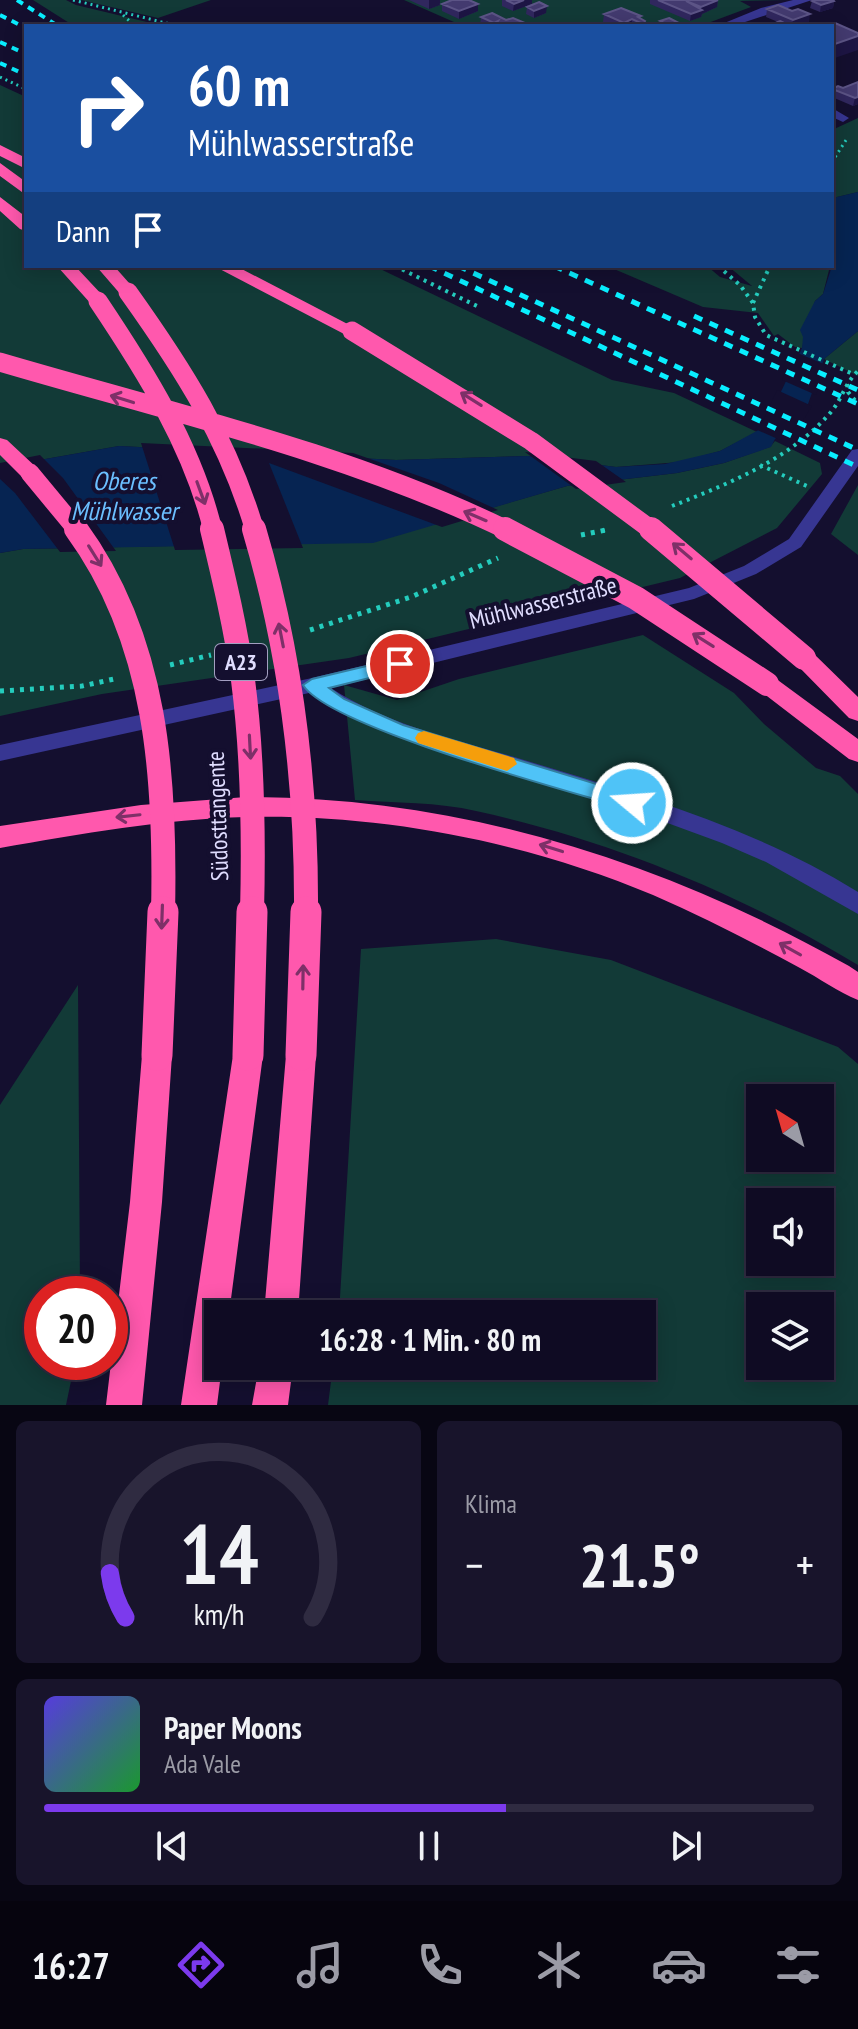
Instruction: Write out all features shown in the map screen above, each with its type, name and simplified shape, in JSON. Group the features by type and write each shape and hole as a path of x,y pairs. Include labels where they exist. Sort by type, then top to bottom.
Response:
{"highway":[{"path":"0,150 24,163"},
{"path":"0,168 24,188"},
{"path":"0,202 24,224"},
{"name":"Südosttangente","path":"68,268 98,301 143,367 173,425 203,496 232,607 248,713 255,847 248,1055 199,1405"},
{"name":"A23","path":"107,268 128,292 175,358 210,418 240,488 274,600 295,708 305,844 301,1055 282,1300"},
{"path":"227,268 438,378 581,474 675,545 804,658 858,712"},
{"path":"0,362 315,457 414,490 495,524 612,585 684,627 858,752"},
{"path":"0,444 58,504 83,537 111,587 142,668 154,731 160,786 163,884 157,1055 146,1202 124,1405"},
{"path":"0,837 113,817 195,809 281,807 422,818 516,837 620,870 724,913 858,987"},
{"path":"270,1405 274,1380"}],"street":[{"path":"728,24 765,10 807,0"},
{"name":"Mühlwasserstraße","path":"0,753 312,685 694,593 750,570 795,543 858,454"},
{"path":"312,685 338,704 396,730 603,793 763,852 858,904"}],"path":[{"path":"73,0 169,24"},
{"path":"122,14 133,24"},
{"path":"0,77 24,88"},
{"path":"834,159 851,135"},
{"path":"399,268 479,307"},
{"path":"720,268 740,285 753,303 755,317 766,335 856,373"},
{"path":"753,303 769,268"},
{"path":"671,506 728,484 785,451 831,411 856,373"},
{"path":"847,383 848,392 858,404"},
{"path":"760,465 828,494"},
{"path":"568,538 614,529"},
{"path":"302,633 411,597 508,554"},
{"path":"159,668 217,654"},
{"path":"0,691 82,686 128,675"}],"green space":[{"path":"33,0 66,0 147,22 142,24 71,24"},
{"path":"81,0 211,0 158,18"},
{"path":"404,0 787,0 740,1 751,7 705,24 458,24"},
{"path":"0,85 24,96 24,268 378,268 612,380 674,393 757,432 720,451 680,462 616,467 528,456 396,460 119,446 0,467"},
{"path":"858,118 858,192 834,200 834,129"},
{"path":"612,268 709,268 720,277 752,286 730,268 830,268 823,294 815,301 802,348 795,347 778,334 774,336 758,313 703,307"},
{"path":"858,331 858,376 824,359"},
{"path":"775,441 820,463 822,474 777,528 680,578 349,658 102,694 0,716 0,553 23,549 373,542 567,486 677,473 724,463 770,447"},
{"path":"858,485 858,555 831,534"},
{"path":"643,635 734,693 764,724 816,768 840,776 858,794 858,965 721,893 576,837 462,808 355,800 344,685 397,700 459,679"},
{"path":"496,939 611,960 838,1047 858,1064 858,1405 328,1405 331,1380 656,1380 656,1300 340,1300 361,949"},
{"path":"78,985 80,1276 24,1276 24,1380 71,1380 66,1405 0,1405 0,1105"}],"water":[{"name":"Oberes Mühlwasser","path":"858,192 858,331 824,359 808,404 799,419 775,439 771,447 724,463 677,473 567,486 373,543 23,549 0,553 0,467 119,446 396,460 528,456 616,467 665,464 720,451 764,427 802,348 800,330 815,301 823,294 831,268 834,268 834,200"}],"pier":[{"path":"795,352 826,365 816,395 782,380"},
{"path":"777,390 812,406 802,422 780,440 755,429 761,425"},
{"path":"141,443 353,453 439,483 498,510 442,527 269,463 303,548 175,550"},
{"path":"525,452 596,461 626,482 576,489"},
{"path":"40,455 63,478 116,551 60,552 15,493 0,479 0,463"}],"building":[{"path":"452,0 469,0 478,4 459,11 442,4"},
{"path":"658,0 718,0 701,7 686,1 702,10 691,14"},
{"path":"814,0 833,0 834,1 821,5"},
{"path":"539,2 547,6 534,11 527,7"},
{"path":"778,5 810,14 793,20 767,9"},
{"path":"621,8 641,16 638,17 645,21 643,24 632,19 624,23 604,14"},
{"path":"492,13 506,20 513,18 527,24 496,24 498,21 494,23 481,17"},
{"path":"669,18 679,23 666,24 660,21"},
{"path":"832,24 858,33 858,36 834,44"},
{"path":"858,82 858,97 834,90 838,86 843,88"}],"railway":[{"path":"17,0 55,24"},
{"path":"0,15 24,27"},
{"path":"0,42 24,53"},
{"path":"0,63 24,74"},
{"path":"433,268 858,467"},
{"path":"462,268 858,450"},
{"path":"558,268 858,404"},
{"path":"694,316 858,390"}],"slow traffic":[{"path":"424,738 507,764"}],"route":[{"path":"400,664 312,685 338,704 396,730 632,803"}]}
